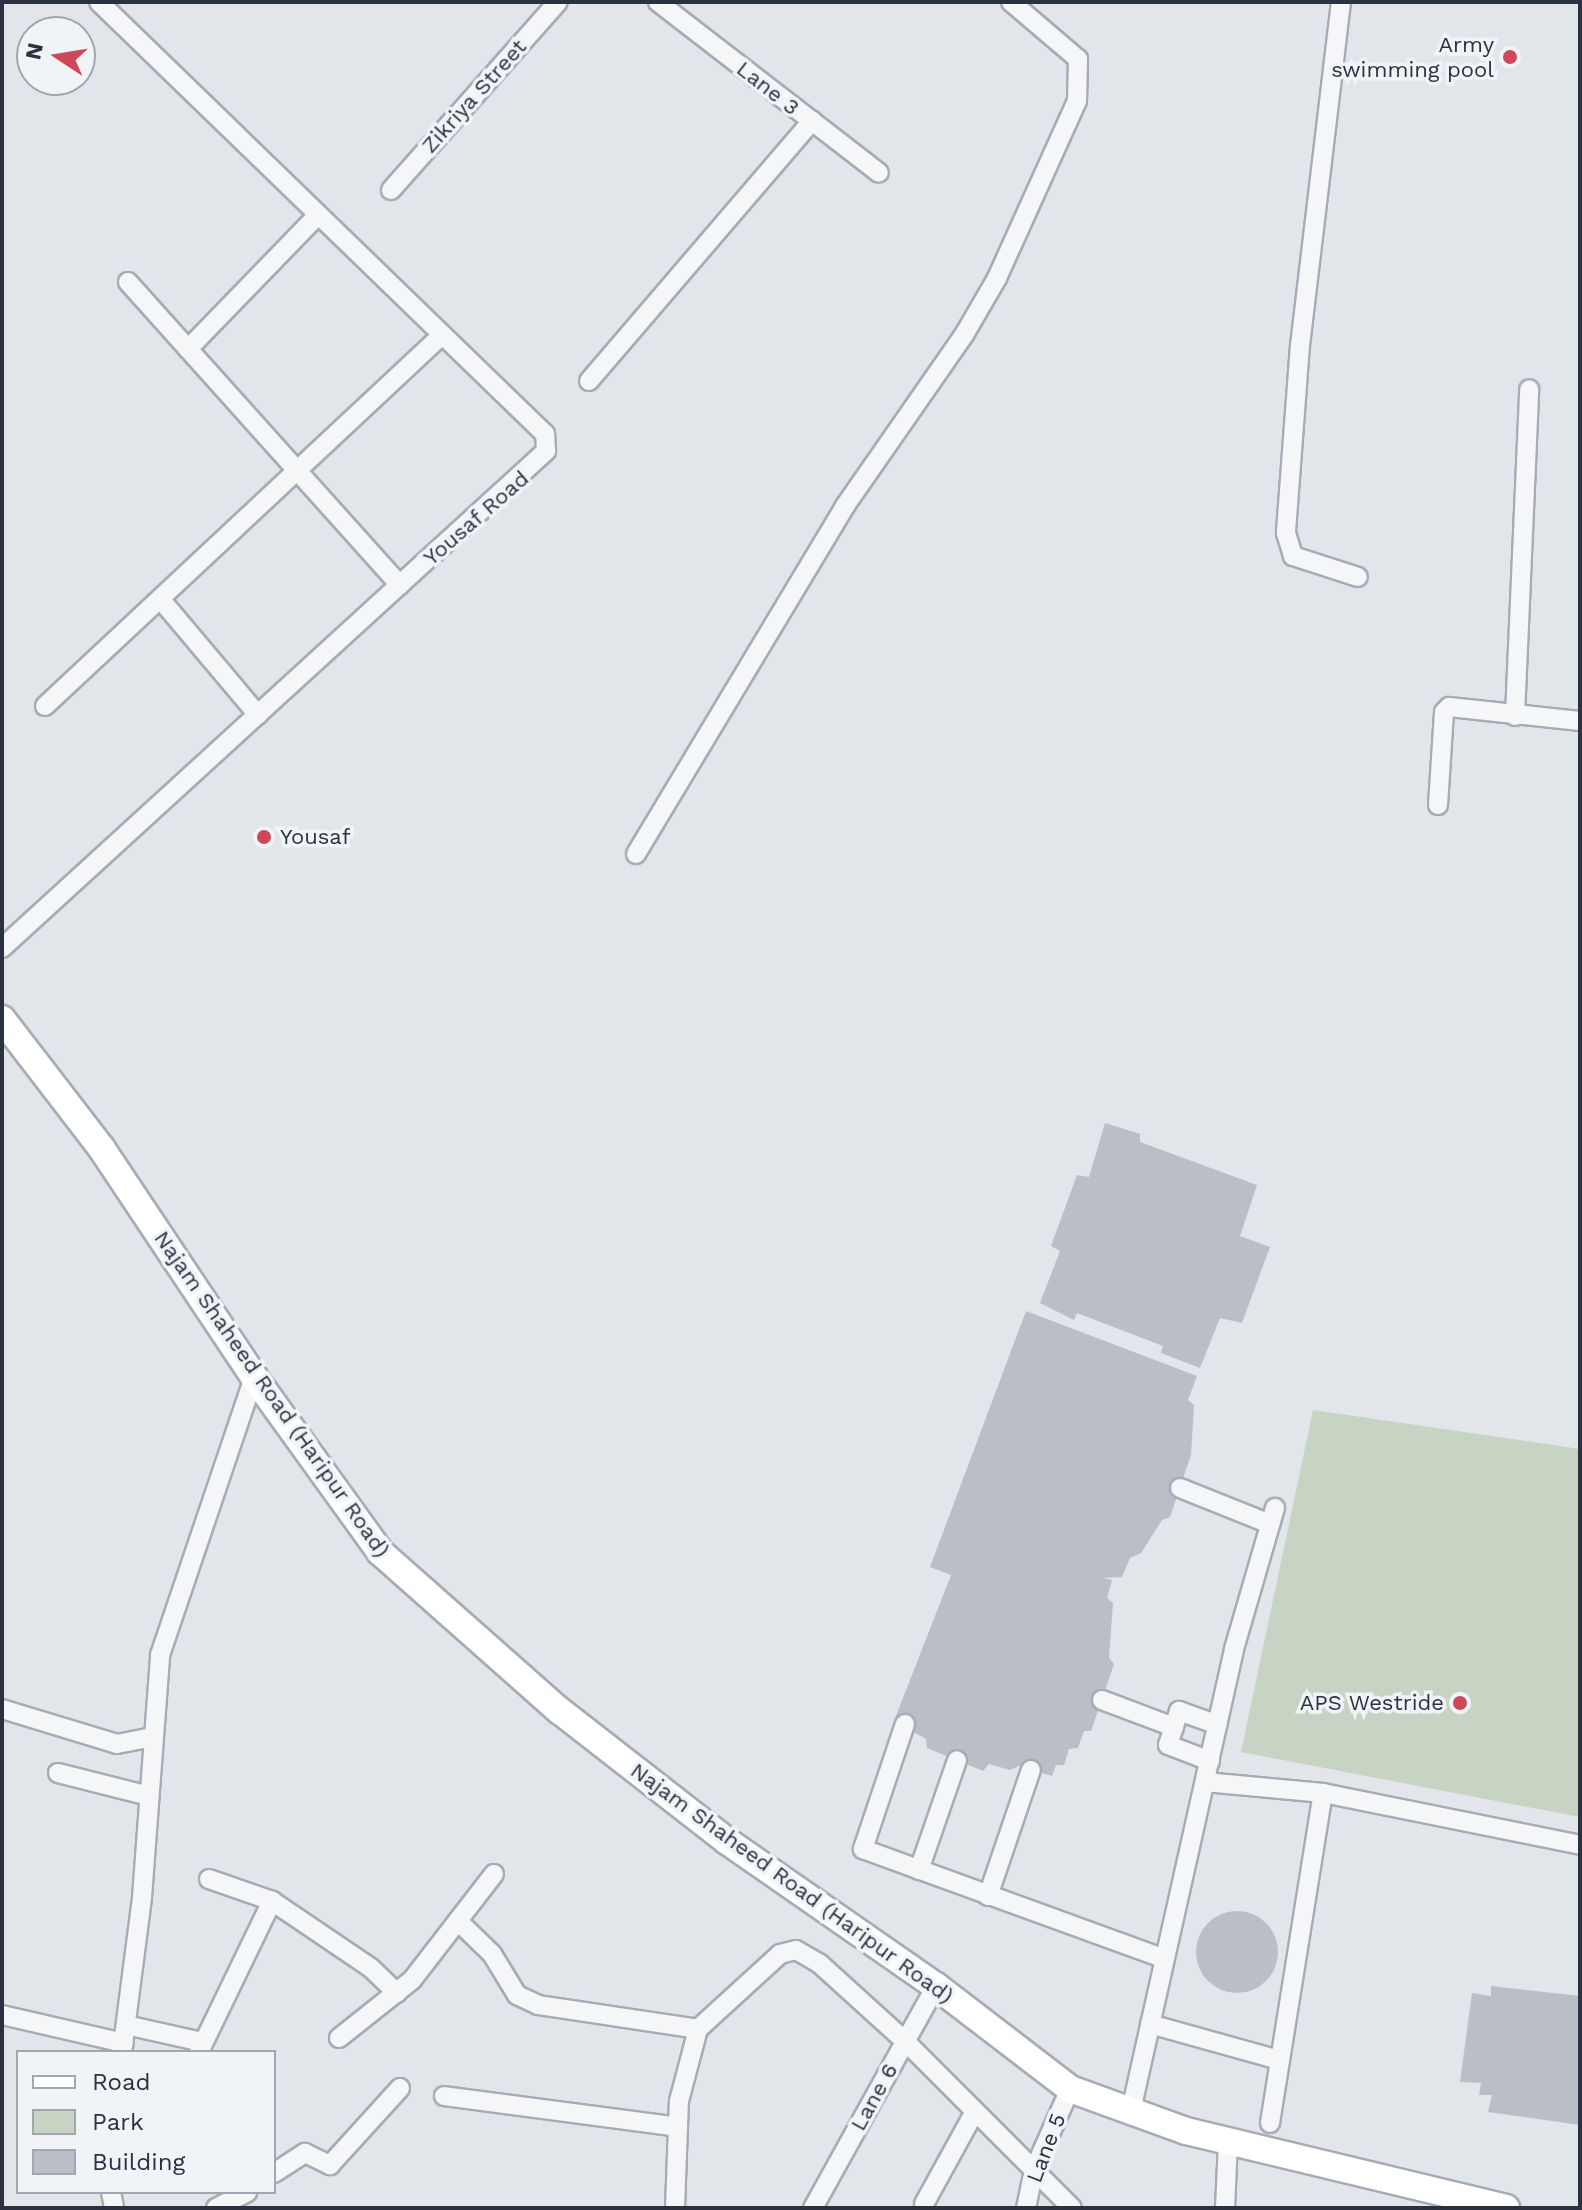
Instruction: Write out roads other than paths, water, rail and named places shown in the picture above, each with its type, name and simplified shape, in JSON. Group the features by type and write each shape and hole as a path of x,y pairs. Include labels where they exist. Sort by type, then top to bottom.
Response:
{"main road":[{"name":"Najam Shaheed Road (Haripur Road)","path":"2,1019 102,1149 254,1377 380,1552 560,1711 727,1841 936,1986 1070,2089 1130,2115 1426,2198 1506,2208"}],"street":[{"name":"Yousaf Road","path":"2,948 546,451 545,434 99,2"},
{"name":"Zikriya Street","path":"391,190 558,2"},
{"name":"Lane 3","path":"658,2 879,173"},
{"path":"636,854 845,506 964,335 997,278 1077,101 1078,59 1011,2"},
{"path":"1341,2 1300,345 1286,533 1293,556 1358,577"},
{"path":"589,381 812,121"},
{"path":"188,349 318,215"},
{"path":"128,282 400,585"},
{"path":"45,706 162,601 442,335"},
{"path":"1515,716 1529,389"},
{"path":"162,601 258,715"},
{"path":"1438,805 1444,712 1458,707 1515,716 1580,721"},
{"path":"124,2040 160,1655 254,1377"},
{"path":"1130,2115 1218,1725 1273,1516 1180,1488"},
{"path":"1102,1700 1174,1727"},
{"path":"2,1709 117,1744 153,1737"},
{"path":"1210,1761 1168,1745 1179,1711 1218,1725"},
{"path":"905,1724 863,1849 1165,1959"},
{"path":"919,1870 957,1760"},
{"path":"988,1896 1031,1770"},
{"path":"58,1773 149,1796"},
{"path":"1205,1782 1323,1793 1580,1845"},
{"path":"1270,2123 1323,1793"},
{"path":"339,2038 397,1993 494,1874"},
{"path":"209,1879 272,1901 371,1968 397,1993"},
{"path":"2,2015 124,2040 200,2047 272,1901"},
{"path":"458,1921 492,1954 517,1995 538,2005 698,2029"},
{"path":"675,2208 678,2127 698,2029 780,1954 796,1950 820,1964 905,2041 1072,2208"},
{"name":"Lane 6","path":"813,2208 936,1986"},
{"path":"1150,2024 1279,2060"},
{"path":"276,2172 305,2153 330,2165 400,2088"},
{"name":"Lane 5","path":"1026,2208 1034,2170 1070,2089"},
{"path":"444,2096 678,2127"},
{"path":"924,2204 974,2113"},
{"path":"1225,2208 1228,2141"},
{"path":"216,2208 249,2198"}],"place":[{"name":"Army swimming pool","path":"1510,57"},
{"name":"Yousaf","path":"264,837"},
{"name":"APS Westride","path":"1460,1703"}]}
